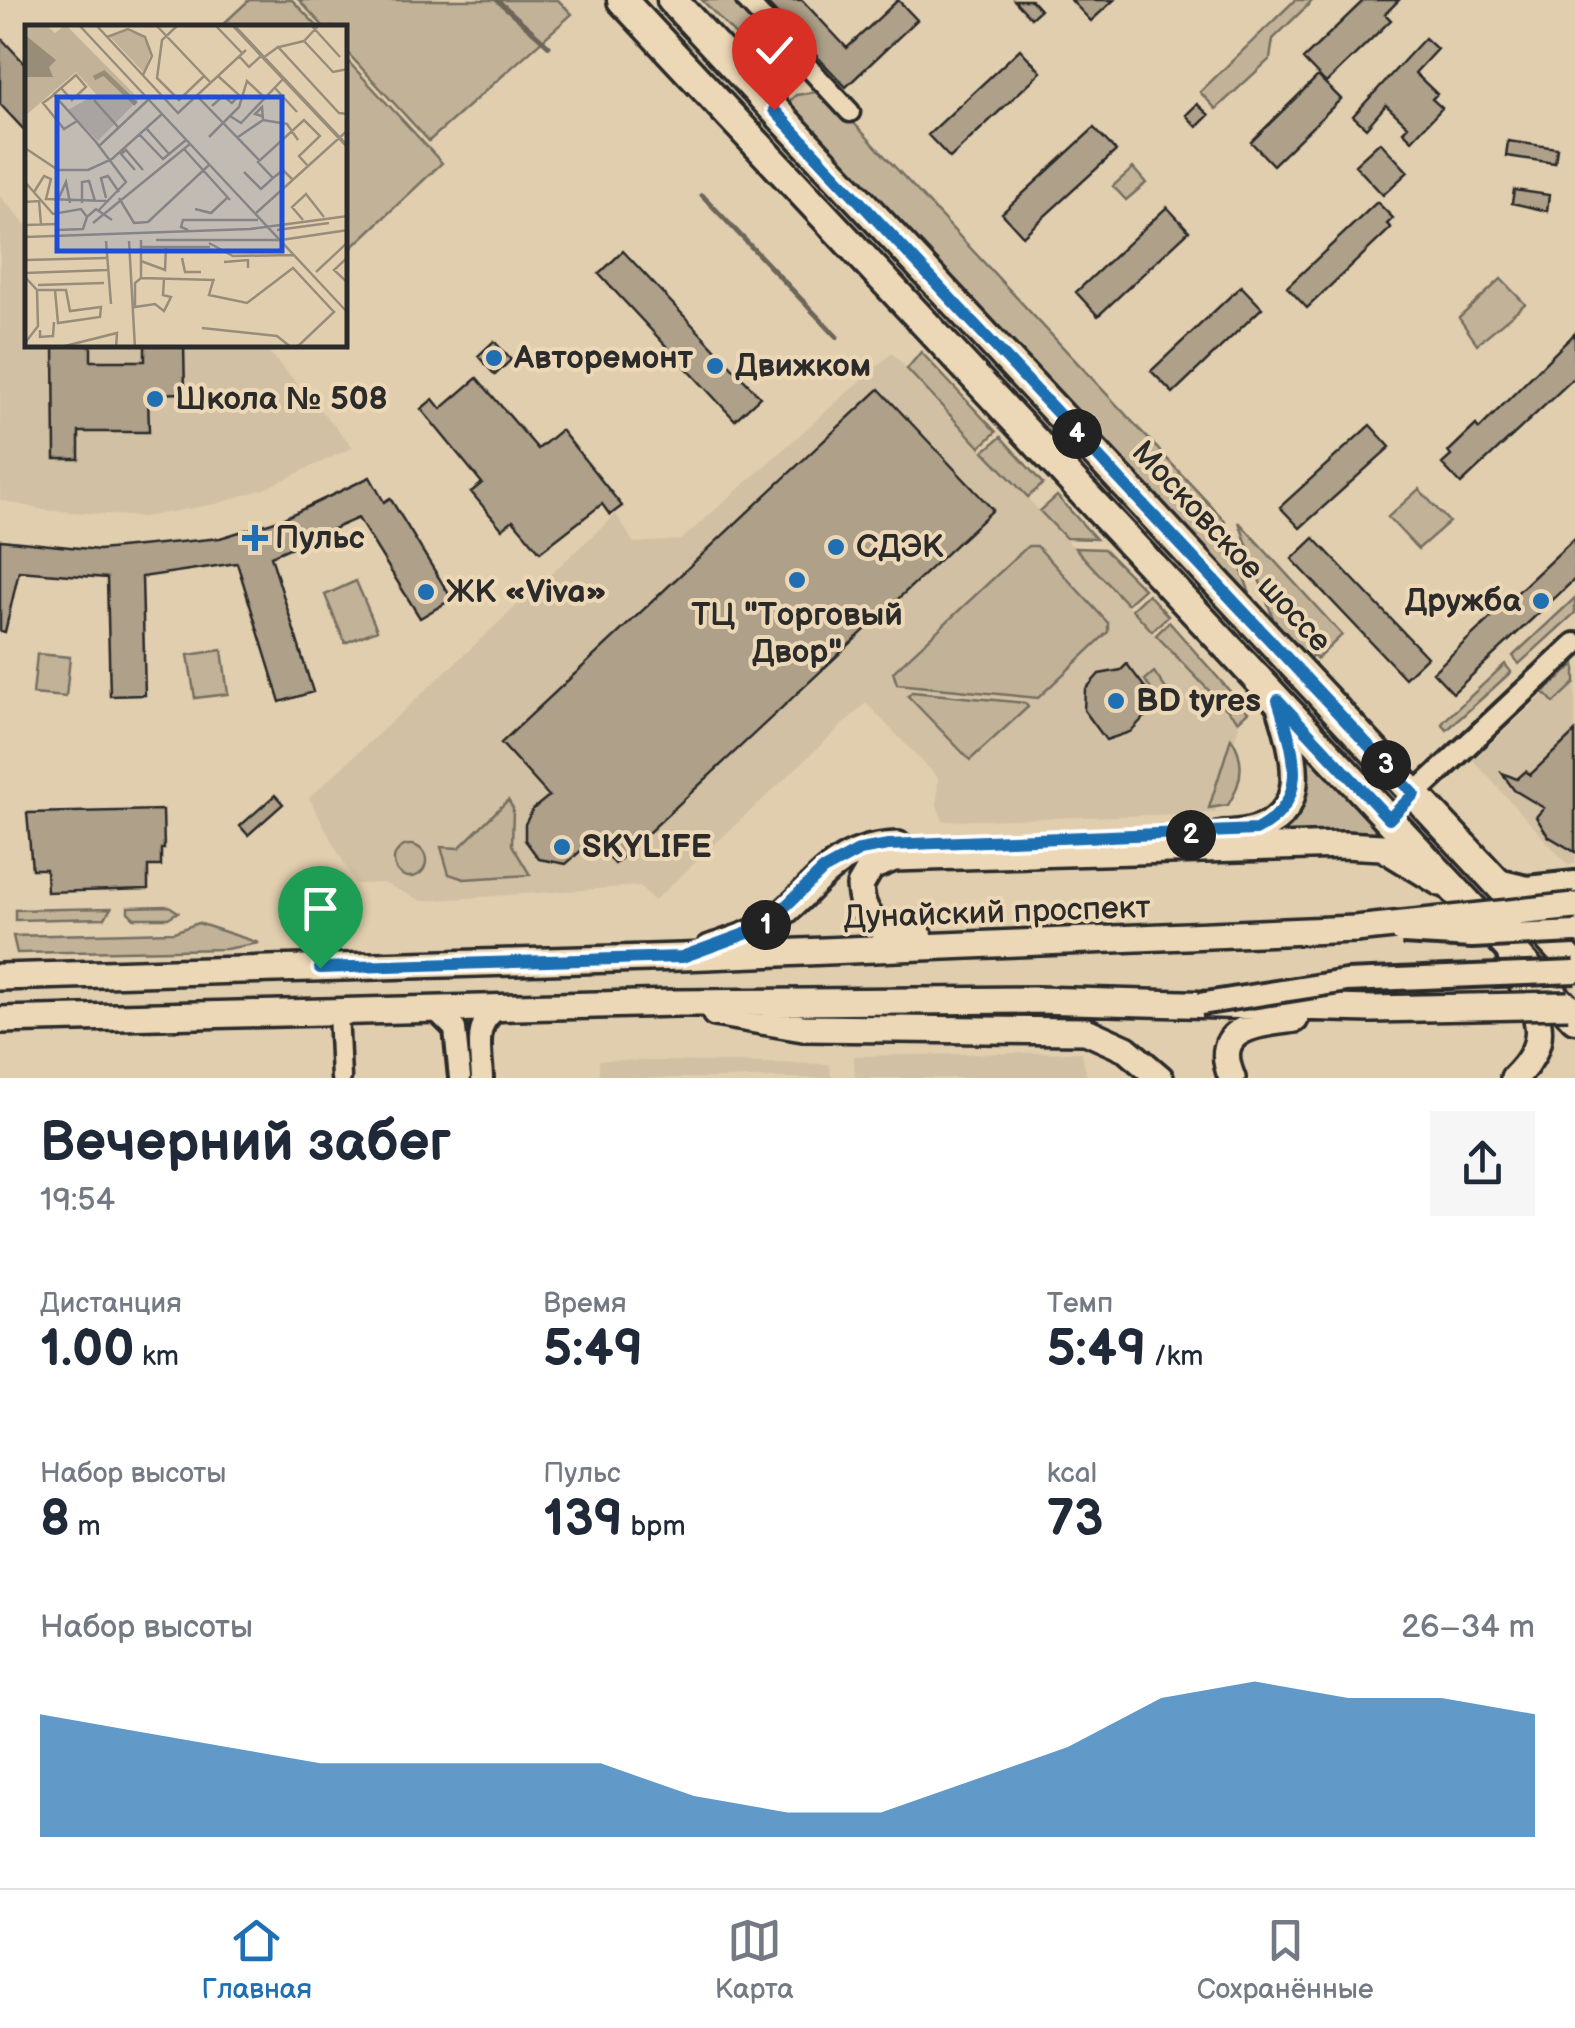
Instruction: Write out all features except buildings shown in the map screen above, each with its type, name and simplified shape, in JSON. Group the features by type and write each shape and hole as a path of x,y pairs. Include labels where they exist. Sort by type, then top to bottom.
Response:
{"main road":[{"path":"622,0 1575,1018"},
{"name":"Московское шоссе","path":"682,6 1575,969"},
{"path":"682,957 764,927 823,870 860,850 888,845 1256,830 1276,818 1295,786 1296,758 1278,700"},
{"path":"994,945 893,934 874,924 860,902 864,876 882,860 894,858 1343,845 1382,847 1456,892"},
{"name":"Дунайский проспект","path":"0,977 1204,939 1355,930 1575,906"},
{"path":"1508,946 1520,981 1536,1006 1538,1022 1530,1059 1514,1078"},
{"path":"0,1020 676,1003 1036,1000 1371,1009 1575,1004"},
{"path":"676,1003 745,1020 803,1028 1086,1030 1126,1049 1160,1078"},
{"path":"1232,1078 1228,1048 1249,1025 1371,1009"}],"street":[{"path":"746,0 850,112"},
{"path":"1389,819 1575,644"},
{"path":"1494,879 1527,887 1575,882"},
{"path":"1355,930 1472,937 1575,932"},
{"path":"1200,1004 1346,981 1575,969"},
{"path":"482,1078 480,1026 489,1013 500,1008"},
{"path":"435,1009 455,1029 460,1078"},
{"path":"338,1011 340,1078"}],"shaded area":[{"path":"249,0 292,0 316,25 222,25"},
{"path":"299,0 558,0 572,14 429,141 348,53 348,25 322,25"},
{"path":"702,0 738,0 786,52 769,70"},
{"path":"1295,0 1313,0 1273,39 1270,59 1216,109 1200,92"},
{"path":"348,61 442,163 348,251"},
{"path":"824,91 1224,520 1249,591 1242,590 787,103 796,95"},
{"path":"765,120 1378,774 1372,779 759,126"},
{"path":"1133,168 1146,183 1126,200 1113,186"},
{"name":"Школа № 508","path":"0,196 25,224 25,348 266,348 353,447 264,489 216,504 143,517 43,510 0,500"},
{"path":"1501,279 1525,304 1477,344 1459,318"},
{"path":"921,352 996,432 980,447 907,369"},
{"path":"892,353 1239,725 1215,813 943,821 937,805 938,778 866,703 654,901 640,886 422,901 384,883 355,884 309,798 616,514 634,543 681,540"},
{"path":"1001,437 1043,484 1028,497 984,451"},
{"path":"1419,489 1449,522 1418,549 1388,517"},
{"path":"1057,496 1096,539 1066,538 1040,511"},
{"path":"1239,522 1342,635 1317,659 1313,655 1307,660 1275,624"},
{"path":"1028,546 1037,546 1108,623 1108,632 1038,698 897,684 893,672"},
{"path":"1075,548 1104,549 1144,589 1127,604"},
{"path":"356,581 377,630 345,643 325,595"},
{"path":"1148,594 1168,616 1152,631 1132,609"},
{"path":"1575,598 1575,613 1519,664 1513,656"},
{"path":"1169,622 1248,712 1238,721 1156,635"},
{"path":"222,650 228,694 195,698 188,655"},
{"path":"37,654 70,657 66,697 33,694"},
{"path":"1505,664 1511,672 1447,730 1442,724 1445,720"},
{"path":"1575,664 1575,683 1554,703 1544,692"},
{"path":"1575,666 1575,864 1568,865 1473,760"},
{"path":"1154,672 1168,692 1152,710 1154,694 1145,680"},
{"path":"912,692 1025,703 1028,707 970,760 908,696"},
{"path":"1231,738 1240,763 1236,788 1228,805 1209,808"},
{"path":"1304,752 1379,835 1249,837 1262,832"},
{"path":"508,800 513,808 512,845 530,875 464,879 449,874 441,847 459,848"},
{"path":"410,845 421,850 426,861 421,872 410,877 399,872 394,861 399,850"},
{"path":"169,906 178,912 168,918 134,918 128,912 128,907"},
{"path":"111,908 105,918 15,920 15,910"},
{"path":"198,923 259,943 226,949 17,953 13,936 174,932"},
{"path":"1082,1052 1087,1078 855,1078 854,1056"},
{"path":"599,1060 829,1064 832,1078 599,1078"}],"waterway":[{"path":"497,0 549,46"},
{"path":"702,195 837,337"}],"place":[{"name":"Авторемонт","path":"494,358"},
{"name":"Движком","path":"715,366"},
{"name":"Школа № 508","path":"155,399"},
{"name":"Пульс","path":"255,538"},
{"name":"СДЭК","path":"836,547"},
{"name":"ТЦ \"Торговый Двор\"","path":"797,580"},
{"name":"ЖК «Viva»","path":"426,592"},
{"name":"Дружба","path":"1541,601"},
{"name":"BD tyres","path":"1116,701"},
{"name":"SKYLIFE","path":"562,847"}],"route":[{"path":"320,968 682,957 764,927 823,870 860,850 888,845 1256,830 1276,818 1295,786 1296,758 1278,700 1389,819 1414,794 774,110"}]}
